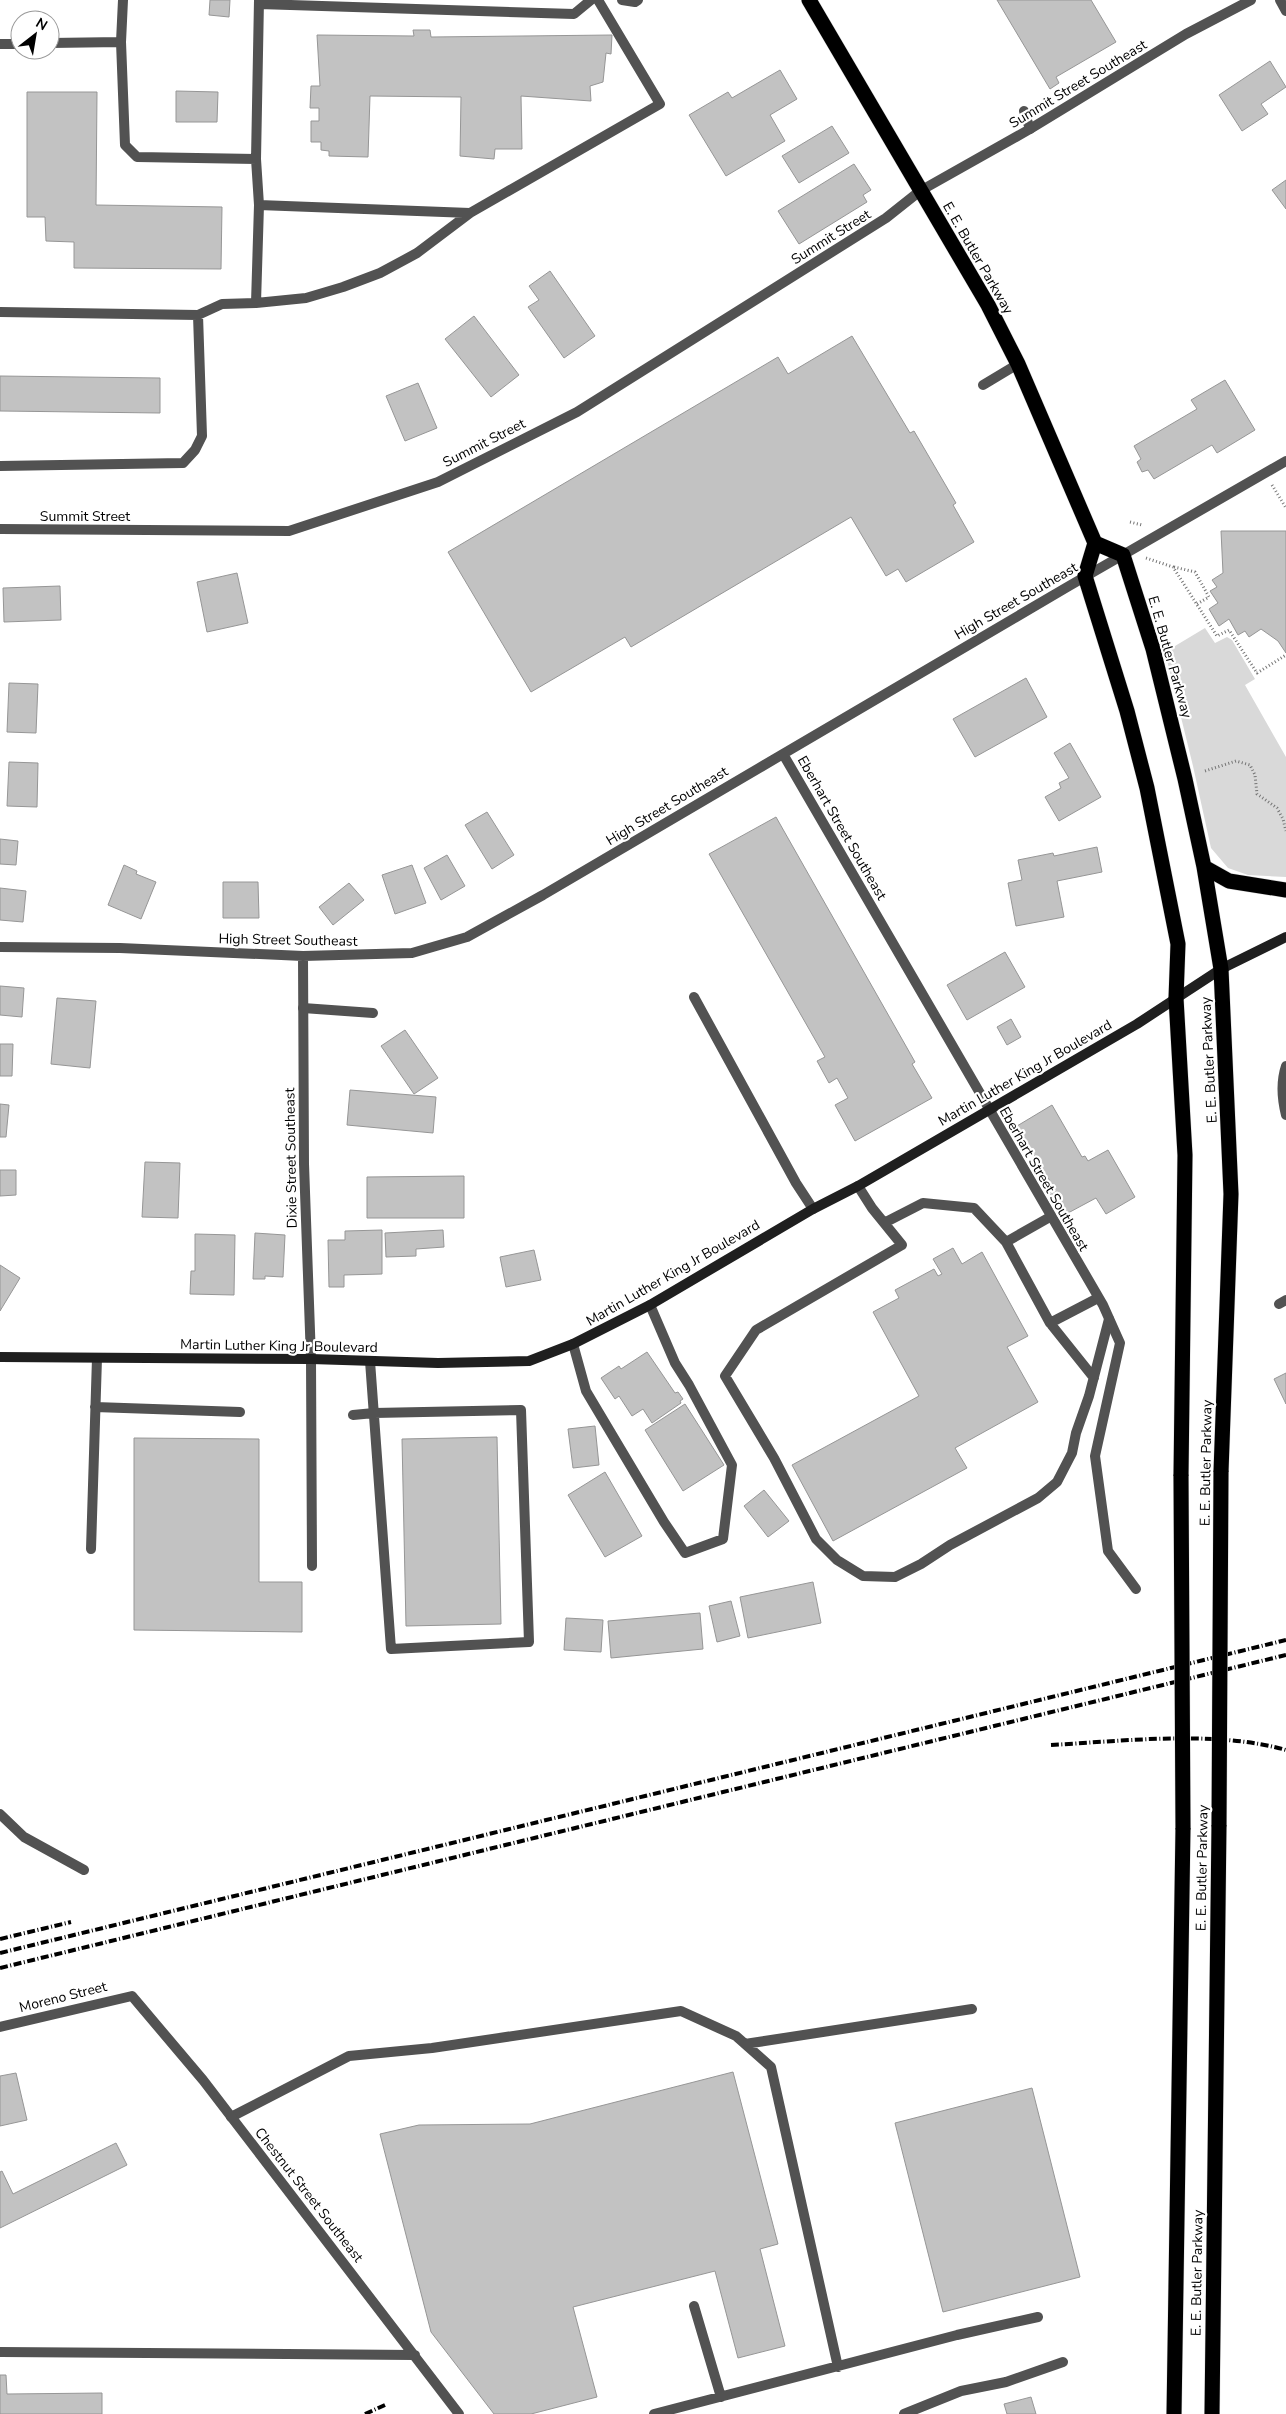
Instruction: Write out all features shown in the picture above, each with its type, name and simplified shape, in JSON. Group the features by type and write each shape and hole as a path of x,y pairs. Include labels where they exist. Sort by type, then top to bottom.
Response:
{"highway":[{"name":"E. E. Butler Parkway","path":"809,0 975,283 1018,364 1096,543"},
{"path":"1085,576 1096,543 1123,555"},
{"name":"E. E. Butler Parkway","path":"1123,555 1153,649 1186,779 1204,867 1221,969 1231,1194 1221,1472 1212,2414"},
{"name":"E. E. Butler Parkway","path":"1085,576 1127,711 1147,788 1178,944 1176,998 1184,1155 1181,1476 1183,1828 1174,2414"},
{"path":"1204,867 1229,881 1286,890"}],"main road":[{"name":"Martin Luther King Jr Boulevard","path":"0,1357 311,1359 438,1362 530,1361 573,1344 650,1305 813,1209 858,1186 1137,1024 1221,969 1286,937"}],"street":[{"path":"123,0 120,42 125,145 137,157 256,159"},
{"path":"256,304 259,205 256,159 259,2 574,14 591,0"},
{"path":"0,312 198,314 222,304 256,304 306,298 380,273 417,253 470,213 660,104 598,0"},
{"path":"622,0 635,2 638,0"},
{"name":"Summit Street Southeast","path":"920,191 1030,129 1186,34 1251,0"},
{"path":"1280,0 1286,11"},
{"path":"60,43 120,42"},
{"path":"1024,111 1030,129"},
{"name":"Summit Street","path":"0,529 289,531 438,482 578,412 886,218 920,191"},
{"path":"259,205 470,213"},
{"path":"0,466 183,463 196,450 202,436 198,314"},
{"path":"983,385 1018,364"},
{"name":"High Street Southeast","path":"0,947 120,948 303,956 412,953 467,937 543,896 1085,576 1286,462"},
{"name":"Eberhart Street Southeast","path":"783,754 1098,1298 1120,1343 1095,1456 1108,1551 1136,1589"},
{"name":"Dixie Street Southeast","path":"303,956 304,1164 311,1359 312,1566"},
{"path":"694,997 796,1183 813,1209"},
{"path":"303,1008 373,1013"},
{"path":"1286,1066 1283,1075 1286,1115"},
{"path":"858,1186 902,1245 756,1330 725,1376 774,1458 816,1540 837,1560 863,1576 895,1577 1038,1498 1056,1482 1072,1453 1109,1319"},
{"path":"884,1223 923,1202 974,1208 1006,1242 1050,1323 1094,1378"},
{"path":"1006,1242 1050,1217"},
{"path":"1050,1323 1098,1298"},
{"path":"573,1344 586,1391 664,1522 685,1552 723,1539 732,1465 690,1384 675,1363 650,1305"},
{"path":"91,1549 96,1358"},
{"path":"353,1415 374,1413 521,1410 529,1642 391,1648 374,1413 370,1361"},
{"path":"95,1407 240,1412"},
{"path":"0,1814 24,1837 84,1870"},
{"name":"Moreno Street","path":"0,2027 132,1996"},
{"name":"Chestnut Street Southeast","path":"132,1996 203,2080 459,2414"},
{"path":"744,2044 972,2009"},
{"path":"231,2117 349,2056 432,2048 681,2011 736,2036 771,2067 838,2366"},
{"path":"694,2306 721,2398"},
{"path":"654,2414 957,2335 1038,2317"},
{"path":"0,2352 415,2355"},
{"path":"904,2414 961,2391 1006,2382 1063,2362"}],"path":[{"path":"1146,558 1195,572 1209,597 1197,604"},
{"path":"1173,566 1217,636 1229,630 1257,673 1286,656"},
{"path":"1205,771 1236,761 1250,765 1255,775 1257,794 1277,808 1283,818 1286,831"}],"shaded area":[{"path":"1205,628 1215,643 1227,637 1232,640 1255,679 1245,685 1286,757 1286,877 1248,875 1228,868 1211,848 1165,652"}],"building":[{"path":"210,0 230,0 229,17 209,15"},
{"path":"997,0 1091,0 1116,42 1056,77 1059,83 1050,89"},
{"path":"413,30 430,30 431,37 612,35 611,54 606,53 603,82 590,86 591,101 521,96 522,149 495,149 494,159 460,156 461,97 370,96 368,157 329,156 329,151 321,150 321,142 311,142 311,121 319,121 319,108 310,108 311,86 320,86 317,35 414,36"},
{"path":"1270,61 1286,87 1261,104 1268,114 1242,131 1219,95"},
{"path":"780,70 797,99 770,115 785,141 726,176 689,115 728,92 732,98"},
{"path":"176,91 218,92 217,122 176,122"},
{"path":"27,92 97,92 96,205 222,207 221,269 74,268 74,242 46,241 45,217 27,217"},
{"path":"832,126 849,153 799,183 782,156"},
{"path":"854,164 871,190 863,195 867,202 799,244 778,211"},
{"path":"1286,180 1286,209 1272,190"},
{"path":"550,271 595,336 564,358 528,307 539,300 529,286"},
{"path":"474,316 519,375 491,397 445,339"},
{"path":"852,336 910,433 914,431 956,503 953,505 974,542 906,582 898,569 886,576 851,517 631,647 625,637 531,692 448,552 778,357 788,374"},
{"path":"0,376 160,378 160,413 0,411"},
{"path":"1225,380 1255,430 1217,453 1212,445 1154,479 1148,470 1142,472 1137,462 1141,459 1134,446 1197,409 1191,400"},
{"path":"418,383 437,428 405,441 386,396"},
{"path":"1221,531 1286,531 1286,653 1278,641 1261,629 1249,637 1245,631 1238,635 1229,619 1219,626 1209,609 1218,603 1210,591 1217,587 1212,580 1223,573"},
{"path":"237,573 248,623 207,632 197,582"},
{"path":"60,586 61,620 4,622 3,588"},
{"path":"1026,678 1047,717 975,757 953,719"},
{"path":"9,683 38,684 36,733 7,732"},
{"path":"1070,743 1101,797 1059,821 1045,797 1061,788 1059,783 1069,778 1054,753"},
{"path":"9,762 38,763 37,807 7,806"},
{"path":"487,812 514,855 492,869 465,825"},
{"path":"776,817 915,1062 912,1064 932,1098 855,1141 835,1105 848,1098 837,1078 829,1083 817,1061 825,1057 709,854"},
{"path":"0,839 18,841 16,865 0,864"},
{"path":"1097,847 1102,872 1057,881 1064,917 1016,926 1008,883 1022,880 1018,860 1053,853 1054,856"},
{"path":"447,855 465,886 441,900 424,868"},
{"path":"124,865 137,871 136,874 156,882 141,919 108,905"},
{"path":"412,865 426,903 395,914 382,875"},
{"path":"223,882 258,882 259,918 223,918"},
{"path":"349,883 364,900 333,925 319,907"},
{"path":"0,888 26,891 23,922 0,920"},
{"path":"1005,952 1025,987 967,1020 947,985"},
{"path":"0,986 24,988 22,1017 0,1015"},
{"path":"57,998 96,1001 90,1068 51,1064"},
{"path":"1011,1019 1021,1037 1007,1045 997,1027"},
{"path":"405,1030 438,1078 414,1094 381,1046"},
{"path":"0,1044 13,1044 12,1076 0,1076"},
{"path":"350,1090 436,1097 433,1133 347,1125"},
{"path":"0,1104 9,1105 6,1137 0,1137"},
{"path":"1052,1105 1082,1157 1085,1156 1088,1161 1108,1150 1135,1197 1106,1214 1096,1198 1068,1213 1065,1208 1060,1211 1045,1186 1051,1183 1017,1126"},
{"path":"145,1162 180,1163 178,1218 142,1217"},
{"path":"0,1170 16,1170 16,1195 0,1196"},
{"path":"464,1176 464,1218 367,1218 367,1177"},
{"path":"382,1230 382,1274 344,1275 344,1287 329,1287 328,1240 345,1240 345,1231"},
{"path":"443,1230 444,1247 416,1249 416,1256 386,1257 385,1233"},
{"path":"255,1233 285,1235 283,1277 265,1276 265,1279 253,1279"},
{"path":"195,1234 235,1235 234,1295 190,1294 191,1271 195,1271"},
{"path":"953,1248 962,1264 982,1252 1028,1336 1007,1347 1038,1402 955,1448 967,1468 833,1541 792,1465 919,1396 873,1312 899,1298 895,1290 934,1269 938,1276 942,1274 933,1259"},
{"path":"534,1250 541,1280 506,1287 500,1257"},
{"path":"0,1265 20,1278 0,1311"},
{"path":"647,1352 675,1393 678,1392 683,1399 680,1401 681,1403 652,1423 643,1409 632,1416 619,1396 615,1399 601,1378 619,1366 621,1369"},
{"path":"1286,1373 1286,1404 1274,1379"},
{"path":"685,1404 724,1465 683,1491 645,1430"},
{"path":"595,1426 599,1465 573,1468 568,1429"},
{"path":"497,1437 501,1624 406,1626 402,1439"},
{"path":"134,1438 259,1439 259,1582 302,1582 302,1632 134,1630"},
{"path":"605,1472 642,1536 605,1557 568,1495"},
{"path":"764,1490 789,1521 768,1537 744,1506"},
{"path":"813,1582 821,1623 748,1638 740,1597"},
{"path":"731,1601 740,1636 717,1642 709,1606"},
{"path":"700,1613 703,1649 611,1658 608,1621"},
{"path":"566,1618 603,1620 601,1652 564,1650"},
{"path":"733,2072 778,2244 760,2249 785,2346 738,2358 715,2271 573,2307 597,2397 531,2414 494,2414 431,2332 380,2134 419,2125 530,2124"},
{"path":"16,2073 27,2120 0,2126 0,2076"},
{"path":"1032,2088 1080,2277 943,2312 895,2123"},
{"path":"116,2143 127,2165 0,2228 0,2172 2,2171 13,2194"},
{"path":"0,2375 6,2375 7,2394 102,2393 102,2414 0,2414"},
{"path":"1031,2397 1036,2414 1007,2414 1004,2404"}],"railway":[{"path":"0,1953 1286,1640"},
{"path":"0,1968 1286,1655"},
{"path":"1051,1745 1170,1738 1230,1740 1286,1750"},
{"path":"0,1939 71,1922"},
{"path":"365,2414 385,2405"}]}
